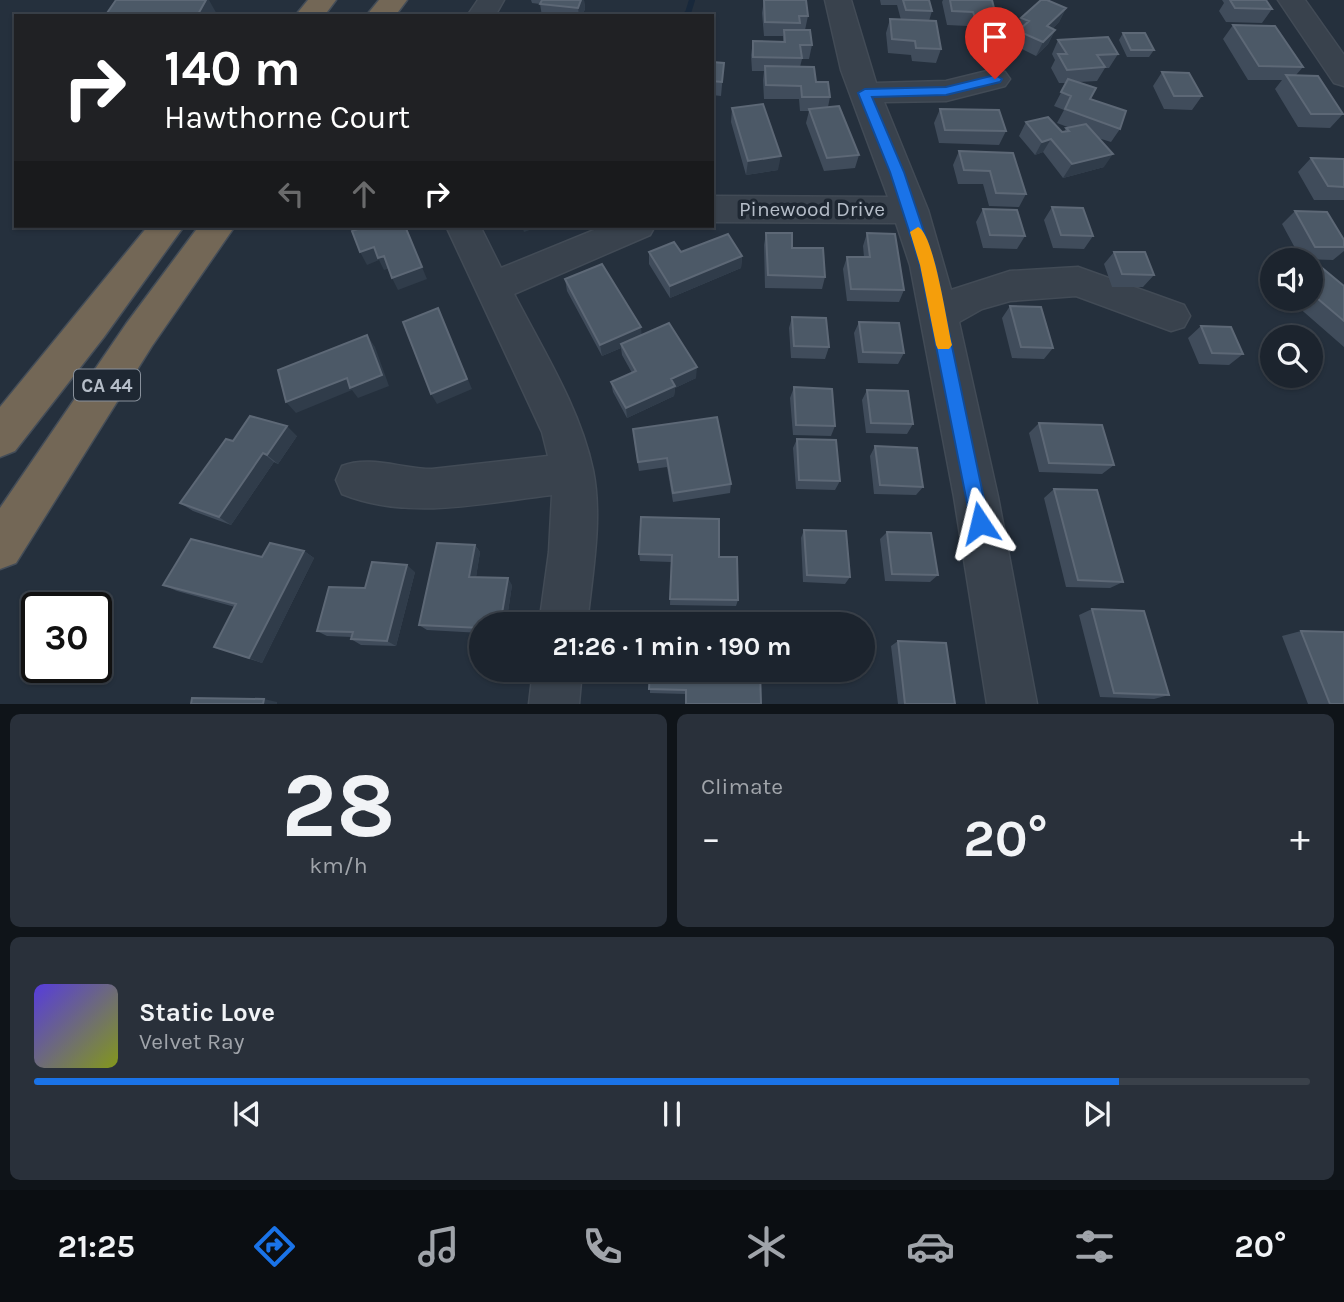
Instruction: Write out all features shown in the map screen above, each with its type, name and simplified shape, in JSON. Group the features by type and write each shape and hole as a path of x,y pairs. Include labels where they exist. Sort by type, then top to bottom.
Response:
{"highway":[{"path":"382,14 394,0"},
{"path":"316,14 336,8"},
{"path":"4,432 67,319 137,228"},
{"name":"CA 44","path":"4,432 91,326 165,228"},
{"name":"CA 44","path":"0,547 139,335 217,228"}],"street":[{"path":"838,0 847,43 911,210 928,265 975,497 1012,704"},
{"path":"1291,0 1344,76"},
{"path":"865,93 946,91 995,79"},
{"name":"Pinewood Drive","path":"714,208 911,210"},
{"path":"464,228 562,431 573,473 574,527 564,612"},
{"path":"491,288 633,228"},
{"path":"938,316 971,297 1010,286 1078,281 1171,316"},
{"path":"357,480 394,487 432,489 573,473"},
{"path":"554,704 557,682"}],"building":[{"path":"116,0 206,0 198,14 106,14"},
{"path":"542,0 581,0 578,8 540,4"},
{"path":"764,0 806,0 808,16 799,16 800,23 765,22"},
{"path":"903,0 929,0 932,11 906,10"},
{"path":"950,0 992,0 998,24 977,23 973,12 952,11"},
{"path":"1041,0 1066,8 1047,26 1055,30 1043,42 1018,31 1029,21 1021,18"},
{"path":"1230,0 1266,0 1272,9 1235,8"},
{"path":"890,19 936,21 941,49 916,48 915,41 892,39"},
{"path":"1233,25 1275,26 1303,67 1259,66"},
{"path":"784,30 810,30 812,45 800,45 802,58 753,57 753,41 785,42"},
{"path":"1123,33 1145,33 1154,50 1131,50"},
{"path":"1108,37 1118,54 1097,55 1105,67 1067,70 1058,54 1067,54 1058,40"},
{"path":"714,62 724,63 722,82 714,81"},
{"path":"765,66 814,67 816,82 828,82 830,97 802,97 801,86 766,85"},
{"path":"1162,72 1189,73 1202,96 1174,96"},
{"path":"1286,75 1318,76 1343,114 1311,114"},
{"path":"1068,79 1096,88 1090,99 1126,111 1120,129 1065,109 1071,96 1061,92"},
{"path":"763,104 781,156 748,161 732,108"},
{"path":"839,106 859,155 827,158 809,109"},
{"path":"940,109 999,110 1006,131 945,130"},
{"path":"1048,117 1062,132 1069,131 1066,128 1086,124 1113,154 1072,164 1051,139 1042,142 1026,122"},
{"path":"959,151 1013,153 1026,194 996,193 990,171 964,170"},
{"path":"1311,158 1344,159 1344,187 1328,186"},
{"path":"1052,207 1083,208 1093,236 1061,235"},
{"path":"983,209 1017,210 1025,236 990,235"},
{"path":"1295,211 1327,212 1344,240 1344,247 1315,247"},
{"path":"360,228 406,228 422,267 392,278 384,256 378,258 374,247 360,252 352,231"},
{"path":"766,233 792,233 792,248 823,248 825,277 768,275"},
{"path":"867,233 895,234 904,290 851,289 847,257 870,257"},
{"path":"728,234 742,256 670,286 649,252 674,242 681,252"},
{"path":"1114,252 1145,252 1154,275 1122,274"},
{"path":"602,264 641,327 600,345 565,279"},
{"path":"1323,269 1344,286 1344,321 1323,303"},
{"path":"1010,306 1041,307 1053,348 1021,347"},
{"path":"438,308 467,379 431,394 403,322"},
{"path":"792,317 826,318 829,347 794,346"},
{"path":"859,322 899,323 904,353 863,352"},
{"path":"669,323 697,367 671,379 675,386 626,408 611,382 636,371 621,344"},
{"path":"1201,326 1231,327 1243,354 1212,353"},
{"path":"367,335 382,375 350,388 347,378 286,402 278,370"},
{"path":"794,387 832,389 835,426 796,425"},
{"path":"867,390 908,391 913,424 871,423"},
{"path":"250,416 287,426 267,455 263,453 219,517 180,503 226,439 233,441"},
{"path":"717,417 731,484 673,493 667,458 638,462 633,429"},
{"path":"1039,423 1102,425 1114,465 1049,463"},
{"path":"797,439 836,440 840,481 799,480"},
{"path":"875,446 917,448 923,487 880,485"},
{"path":"1054,489 1097,490 1123,582 1078,580"},
{"path":"641,517 719,519 719,557 737,557 738,600 670,599 672,555 639,554"},
{"path":"804,530 846,531 850,577 807,575"},
{"path":"887,532 931,533 938,575 892,574"},
{"path":"191,539 262,557 270,543 304,551 249,658 214,647 236,604 163,585"},
{"path":"437,543 475,545 469,577 508,578 502,612 469,612 469,627 419,625"},
{"path":"372,562 407,565 387,641 351,639 353,632 317,631 329,587 365,588"},
{"path":"1092,609 1144,611 1169,695 1114,693"},
{"path":"1301,631 1344,632 1344,704 1330,704"},
{"path":"898,641 946,643 955,704 905,704"},
{"path":"649,682 760,682 761,704 686,704 686,690 649,689"},
{"path":"192,698 264,699 263,704 191,704"}],"waterway":[{"path":"687,14 692,0"}],"slow traffic":[{"path":"918,232 928,265 944,345"}],"route":[{"path":"980,523 928,265 911,210 865,93 946,91 995,79"}]}
